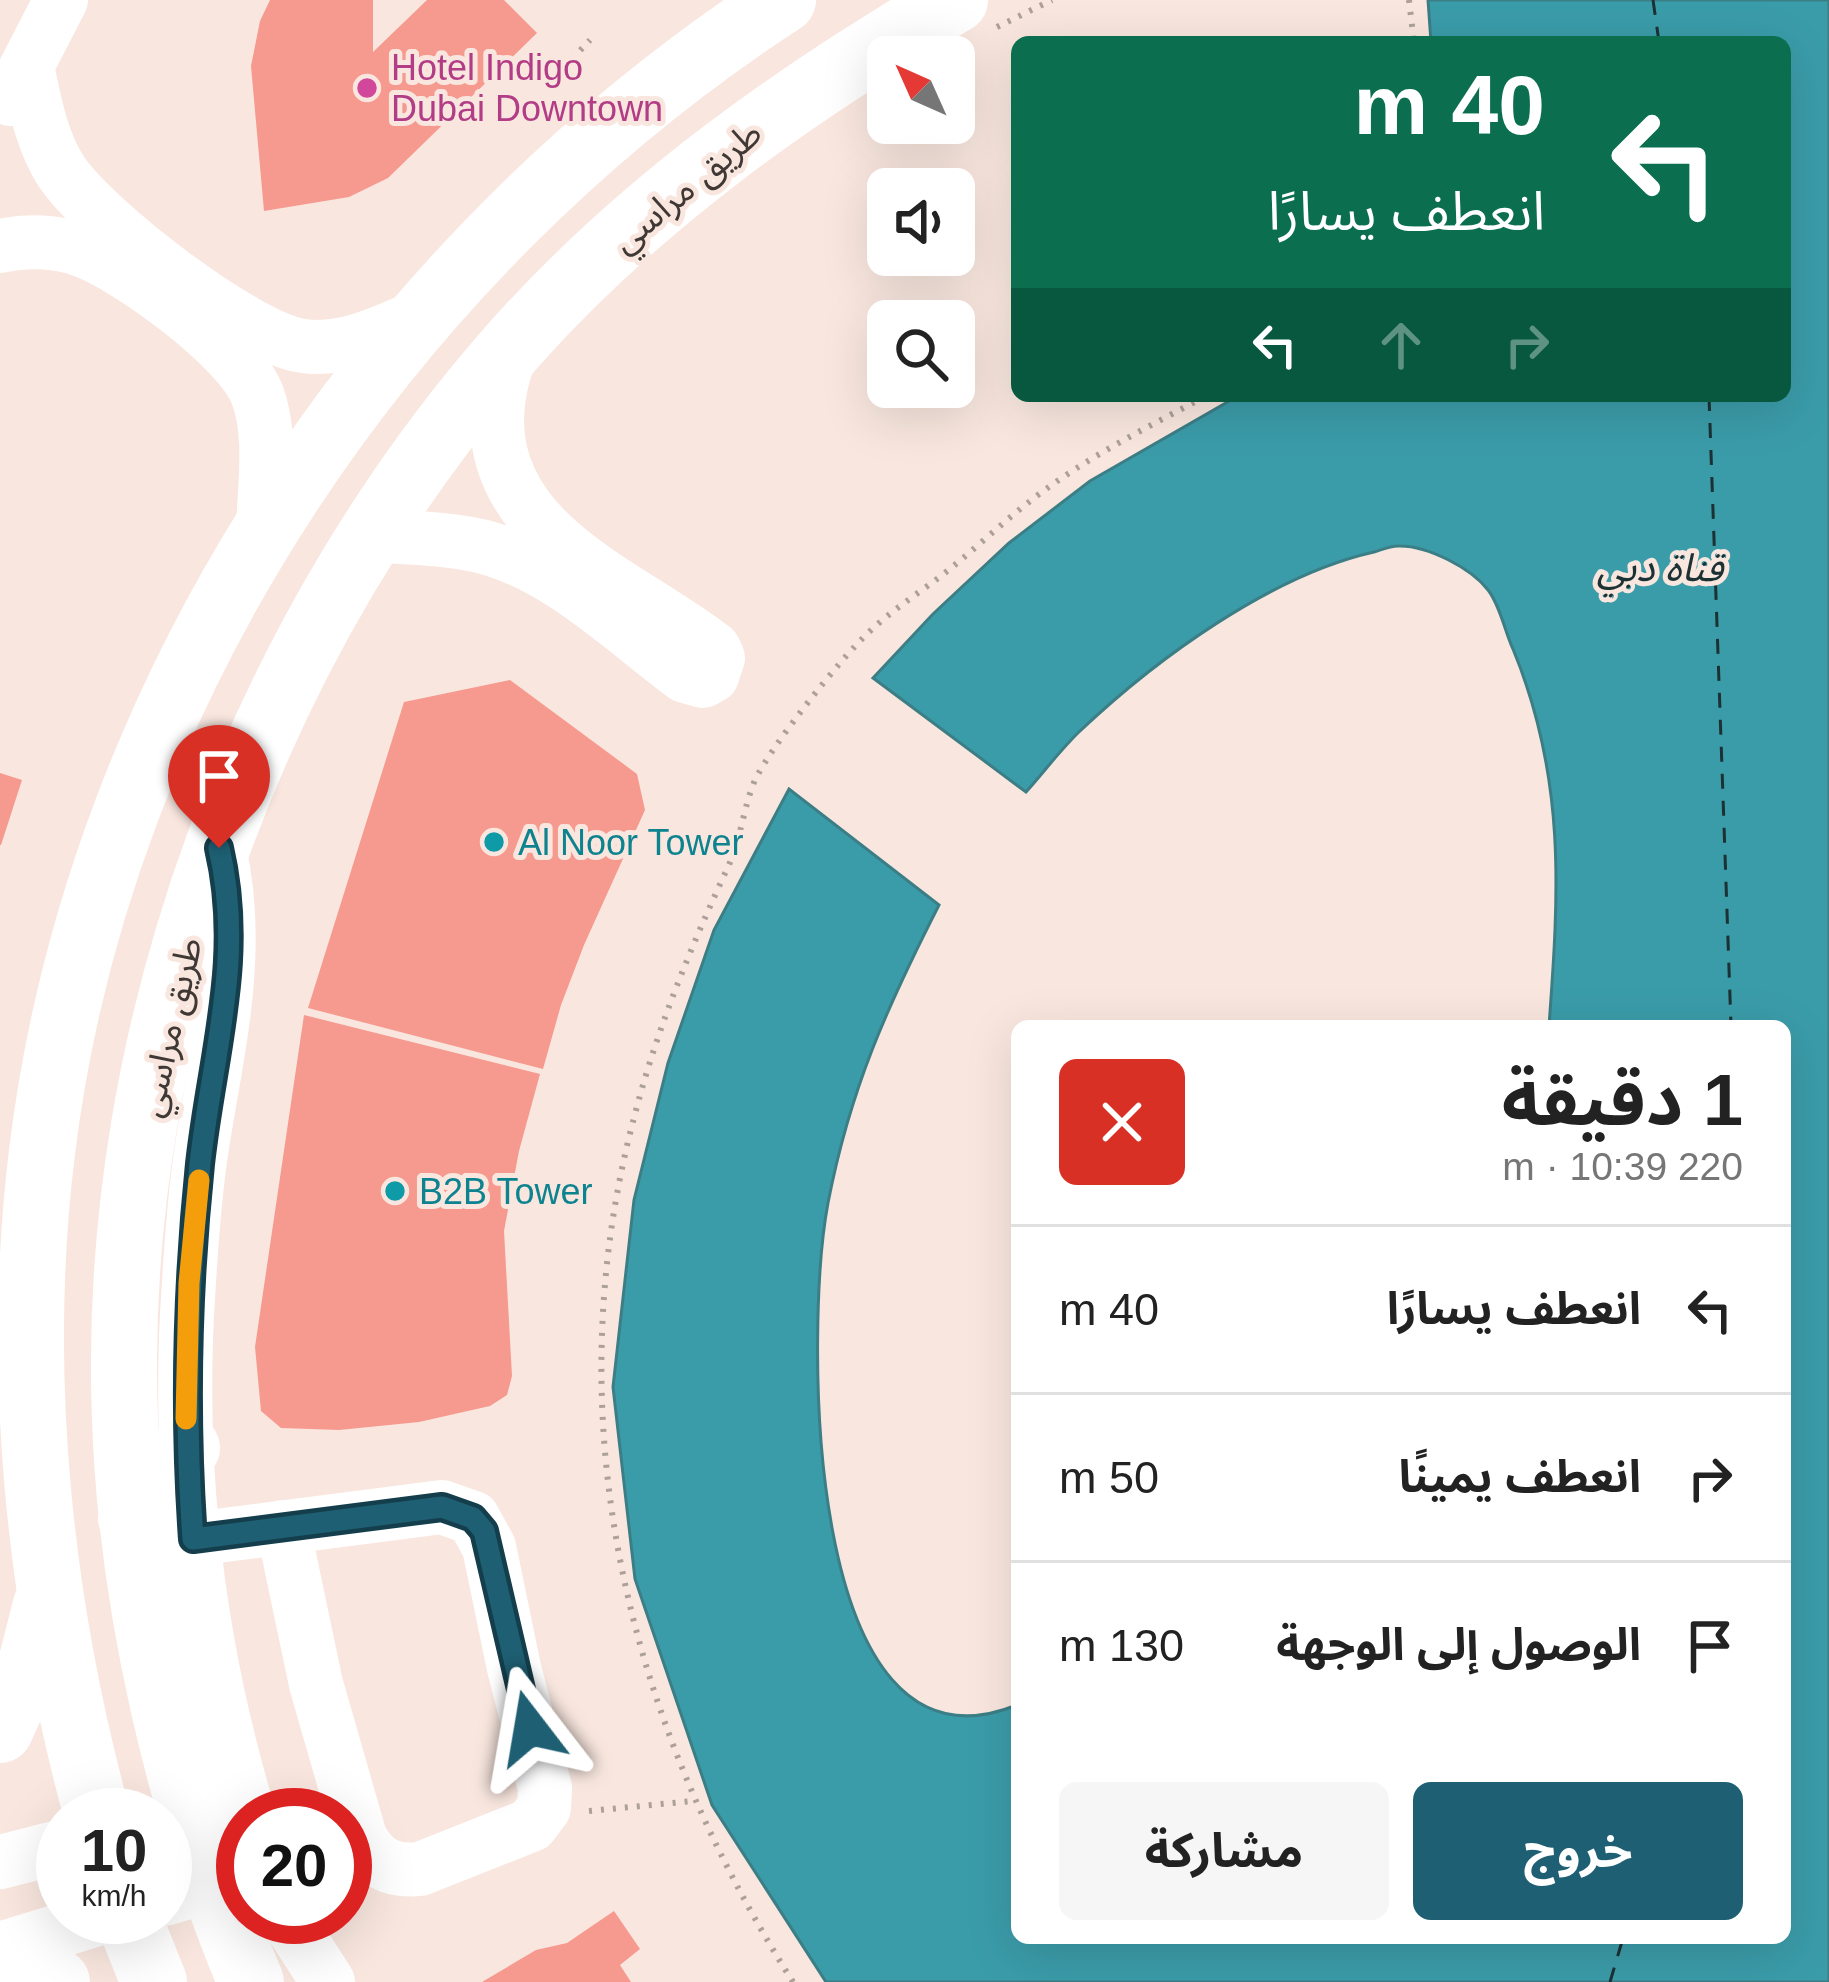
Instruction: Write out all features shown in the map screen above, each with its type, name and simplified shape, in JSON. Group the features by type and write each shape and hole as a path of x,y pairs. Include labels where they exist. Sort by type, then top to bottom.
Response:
{"main road":[{"path":"90,1788 49,1578 35,1436 33,1294 42,1152 57,1059 104,875 136,786 194,656 263,532 368,384 425,314 499,234 591,147 661,88 784,0"},
{"name":"طريق مراسي","path":"192,1879 202,1815 156,1665 131,1518 124,1394 134,1209 148,1107 198,907 273,715 373,535 442,433 520,338 683,183 772,114 955,0"},
{"path":"131,1518 187,1448"},
{"path":"0,1730 32,1660 44,1620 49,1578"},
{"name":"طريق مراسي","path":"192,1895 251,1982"},
{"path":"139,1944 154,1982"},
{"path":"0,1961 57,1982"}],"street":[{"path":"0,118 61,0"},
{"path":"27,67 47,143 80,196 210,300 263,333 303,346 346,345 425,314"},
{"path":"0,246 44,242 81,250 115,267 226,349 251,382 264,422 263,532"},
{"path":"373,535 478,545 524,562 566,587 685,676 694,681 712,676 717,668 714,650 542,529 512,488 500,451 497,412 509,358 520,338"},
{"path":"202,1815 217,1693 193,1539 187,1448 189,1283 231,949 231,914 219,848"},
{"path":"193,1539 283,1527 442,1507 473,1518 489,1546 545,1788 539,1816 520,1832 420,1869 401,1871 369,1854 360,1838 316,1684 283,1527"},
{"path":"0,1862 36,1853"},
{"path":"0,1949 36,1938"},
{"path":"303,1944 328,1982"}],"path":[{"path":"1409,0 1413,36"},
{"path":"572,59 590,40"},
{"path":"793,1982 727,1870 693,1801 657,1708 630,1612 612,1514 603,1414 604,1315 614,1215 634,1118 662,1022 741,841 755,781 806,709 869,632 1032,499 1125,439 1195,402"},
{"path":"539,1816 693,1801"}],"water":[{"name":"قناة دبي","path":"1428,0 1829,0 1829,1982 826,1982 712,1805 635,1579 613,1387 634,1200 668,1063 714,930 789,789 939,905 872,1050 837,1162 821,1261 821,1436 832,1530 856,1615 892,1680 945,1713 1011,1706 1011,1944 1791,1944 1791,1020 1549,1020 1556,881 1550,789 1530,697 1488,590 1448,560 1400,546 1335,563 1295,580 1217,623 1144,676 1080,731 1026,792 873,678 1009,543 1090,481 1228,402 1791,402 1791,36 1431,36"}],"building":[{"name":"Hotel Indigo Dubai Downtown","path":"270,0 373,0 373,52 427,0 504,0 537,33 388,178 349,197 264,211 251,66 260,21"},
{"name":"Al Noor Tower","path":"510,680 637,774 645,810 584,945 543,1069 308,1008 404,702"},
{"path":"0,773 22,780 1,845 0,845"},
{"name":"B2B Tower","path":"304,1015 540,1074 504,1231 512,1376 507,1395 490,1406 419,1422 339,1430 281,1428 261,1411 255,1347"},
{"path":"614,1911 640,1949 620,1965 631,1982 482,1982 536,1950 567,1943"}],"ferry route":[{"path":"1653,0 1658,36"},
{"path":"1709,402 1731,1020"},
{"path":"1610,1982 1621,1944"}],"slow traffic":[{"path":"186,1419 189,1283 199,1180"}],"place":[{"name":"Hotel Indigo Dubai Downtown","path":"367,88"},
{"name":"Al Noor Tower","path":"494,842"},
{"name":"B2B Tower","path":"395,1191"}],"route":[{"path":"219,848 231,914 231,949 189,1283 187,1448 193,1539 442,1507 459,1510 484,1531 489,1546 530,1728"}]}
